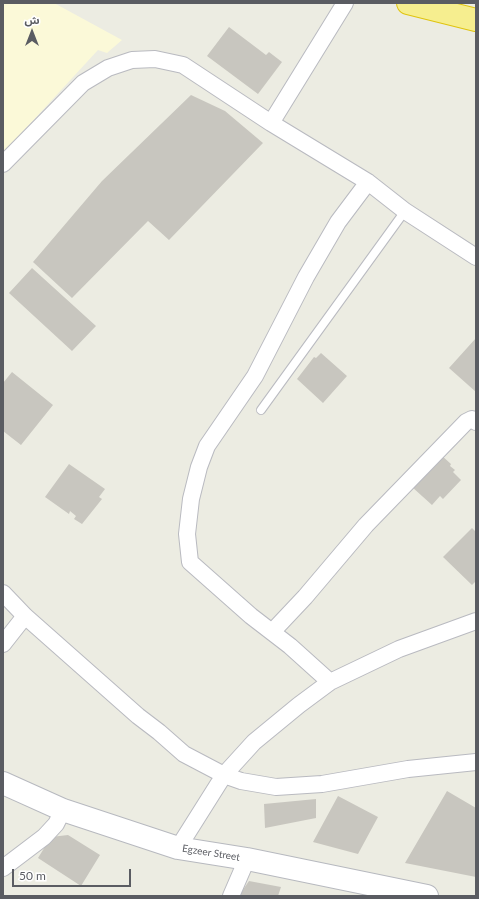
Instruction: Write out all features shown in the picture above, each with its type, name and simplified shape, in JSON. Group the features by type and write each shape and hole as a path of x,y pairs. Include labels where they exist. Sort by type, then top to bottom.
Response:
{"highway":[{"path":"408,3 476,20"}],"street":[{"path":"271,123 345,3"},
{"path":"3,164 83,83 108,68 132,60 155,59 183,65 271,123 368,182 405,211 476,257"},
{"path":"330,682 251,616 190,562 188,555 187,534 191,498 199,467 207,446 255,376 306,277 338,222 368,182"},
{"path":"272,632 305,597 366,525 466,422 472,419 476,422"},
{"path":"3,593 25,616 138,716 184,754 224,775 241,781 276,787 322,784 408,769 476,762"},
{"path":"3,644 25,616"},
{"path":"178,848 224,775 254,742 330,682 399,649 476,621"},
{"name":"Egzeer Street","path":"3,783 64,810 178,848 247,859 427,896"},
{"path":"3,868 44,837 56,824 64,810"},
{"path":"231,896 247,859"}],"lane":[{"path":"261,410 405,211"}],"shaded area":[{"path":"3,3 54,3 122,40 107,53 98,50 3,153"}],"building":[{"path":"229,27 266,55 269,52 282,62 258,94 207,56"},
{"path":"191,95 225,111 263,143 169,240 148,221 72,298 33,262 102,181"},
{"path":"32,268 96,326 72,351 9,293"},
{"path":"476,338 476,392 449,368"},
{"path":"321,353 347,376 323,403 297,379 314,357 316,358"},
{"path":"12,372 53,405 21,445 3,431 3,383"},
{"path":"441,455 451,464 450,466 455,470 453,472 461,480 443,499 440,496 432,505 412,487"},
{"path":"69,464 105,489 99,497 102,499 82,524 74,519 76,516 70,511 69,514 45,497"},
{"path":"472,528 476,532 476,581 472,585 443,557"},
{"path":"447,791 476,808 476,877 405,863"},
{"path":"338,796 378,817 358,854 313,842"},
{"path":"316,799 316,818 265,828 264,804"},
{"path":"68,835 100,855 81,886 38,858 51,837"},
{"path":"249,881 281,887 278,896 243,896 240,894"}]}
